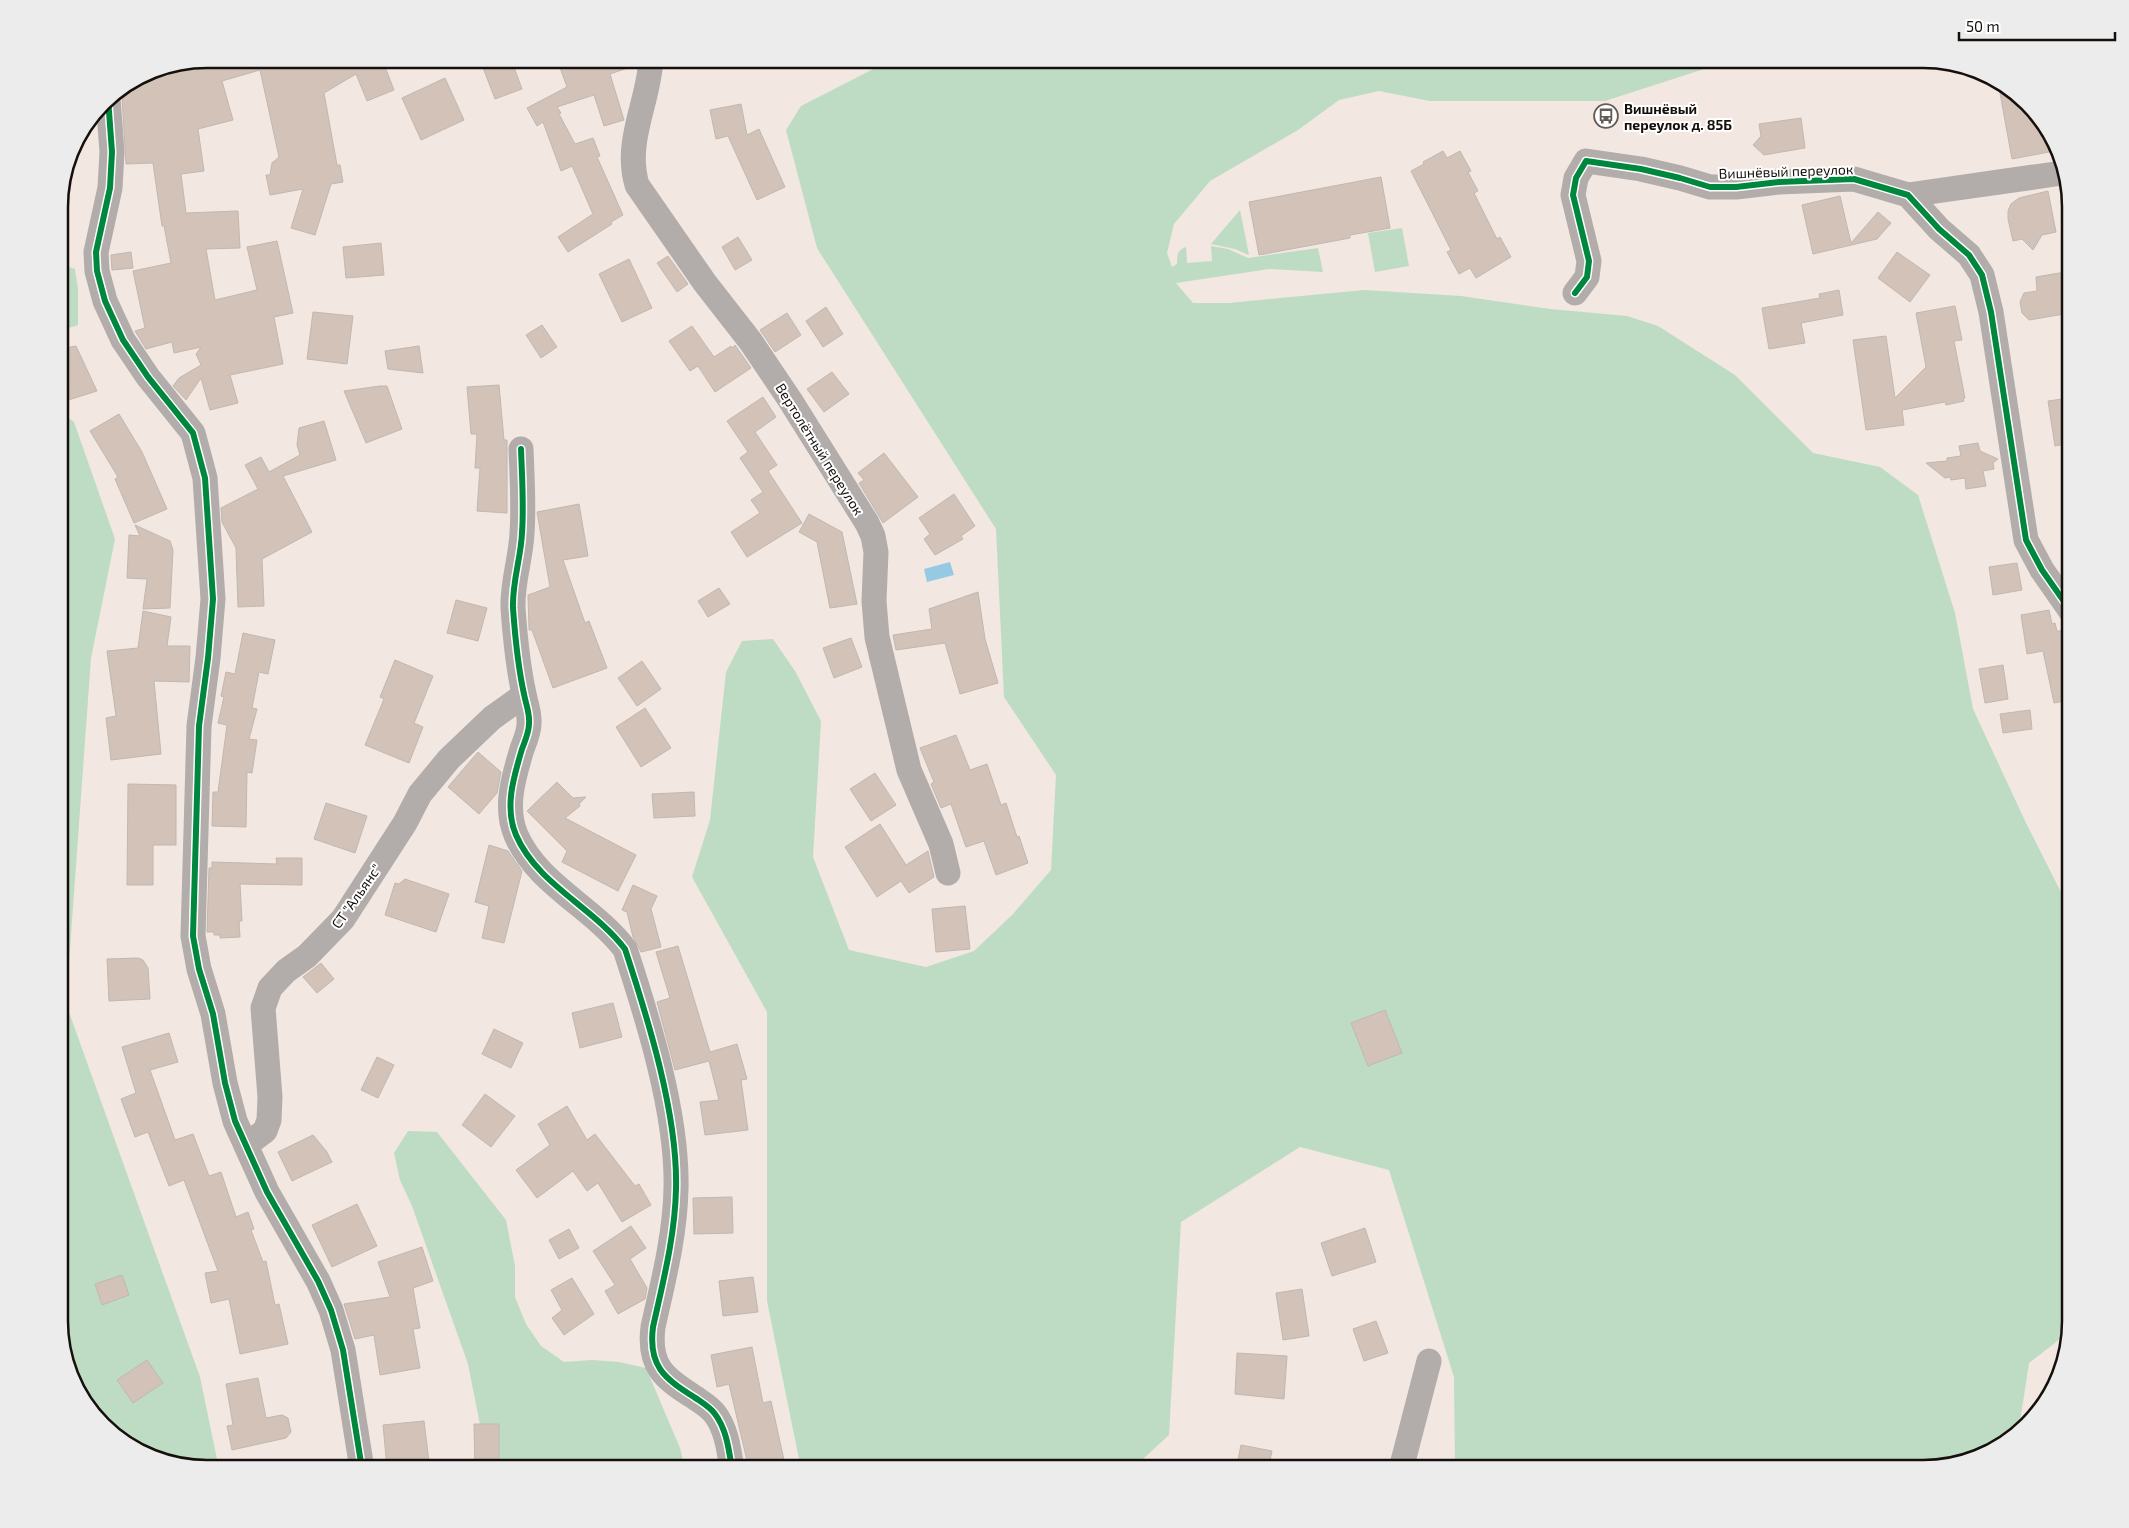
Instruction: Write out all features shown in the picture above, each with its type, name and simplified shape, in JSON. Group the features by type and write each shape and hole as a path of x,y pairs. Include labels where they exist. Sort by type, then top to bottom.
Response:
{"street":[{"name":"Вертолётный переулок","path":"651,68 650,78 632,153 632,169 637,185 705,283 751,342 790,400 867,523 873,536 876,552 874,601 877,637 909,770 941,844 948,873"},
{"path":"109,107 112,152 110,188 96,252 97,272 105,301 123,340 148,377 193,433 205,478 213,599 199,726 193,936 199,969 213,1014 225,1083 235,1122 267,1192 318,1281 331,1310 343,1350 361,1460"},
{"name":"Вишнёвый переулок","path":"1575,293 1587,277 1589,261 1573,195 1576,178 1586,161 1661,174 1710,187 1854,179 1908,195"},
{"path":"1908,195 2057,174"},
{"path":"1908,195 1939,229 1969,255 1982,275 1991,312 2026,540 2042,570 2062,599"},
{"path":"522,449 522,534 515,572 513,607 524,695 529,713 529,727 515,771 510,797 512,817 516,834 530,858 556,886 612,932 625,949 665,1089 673,1143 676,1188 672,1239 653,1327 651,1340 652,1354 657,1367 670,1382 715,1414 724,1431 730,1460"},
{"name":"СТ \"Альянс\"","path":"246,1145 264,1131 269,1120 270,1097 263,1008 270,988 286,971 307,956 343,919 406,822 420,794 449,759 492,718 524,695"},
{"path":"1403,1460 1429,1361"}],"green space":[{"path":"1710,67 1605,101 1430,101 1379,91 1339,100 1298,130 1210,181 1174,224 1167,253 1172,267 1177,264 1179,252 1186,247 1187,263 1212,261 1211,246 1228,249 1248,258 1318,248 1323,272 1269,269 1176,283 1193,303 1229,303 1364,290 1461,296 1550,309 1627,316 1658,326 1735,375 1813,453 1880,467 1918,495 1955,613 1973,709 2026,823 2062,894 2062,1321 2060,1339 2029,1363 2020,1420 2014,1426 2000,1437 1976,1450 1940,1459 1455,1460 1454,1377 1389,1170 1300,1147 1181,1222 1169,1435 1142,1460 799,1460 767,1301 767,1012 692,877 710,820 726,672 742,641 773,639 795,671 821,721 813,857 849,950 926,967 974,951 1013,914 1051,870 1056,775 1004,697 996,529 817,248 786,130 801,106 876,68"},
{"path":"1240,210 1249,255 1235,249 1211,244"},
{"path":"1402,228 1409,266 1375,272 1368,233"},
{"path":"68,267 75,269 78,289 78,325 68,328"},
{"path":"68,417 74,422 115,539 91,658 68,976"},
{"path":"68,1010 200,1377 217,1460 180,1458 153,1450 137,1442 108,1420 96,1406 86,1391 75,1366 68,1330"},
{"path":"408,1131 437,1132 506,1220 515,1266 515,1297 526,1324 541,1346 564,1362 592,1360 619,1362 646,1368 680,1448 683,1460 484,1460 484,1445 468,1364 412,1206 400,1180 394,1153"}],"water":[{"path":"950,562 954,575 927,582 924,569"}],"building":[{"path":"198,68 385,68 394,90 367,101 356,74 324,93 337,165 340,165 343,182 331,184 315,235 291,228 303,189 270,195 266,175 270,175 272,163 279,157 260,70 222,81 233,120 198,129 204,171 181,174 186,213 238,211 240,248 206,249 215,300 257,290 247,247 277,241 293,313 274,317 283,364 230,375 238,403 210,410 201,378 186,400 173,386 179,378 201,365 196,354 201,347 174,353 172,342 146,349 135,331 145,328 133,271 171,263 164,226 162,226 153,163 126,164 122,97 146,82 171,72"},
{"path":"483,68 514,68 522,89 495,99"},
{"path":"560,68 628,68 610,74 624,120 604,126 594,95 557,107 575,144 593,138 600,156 597,157 623,215 568,252 558,237 593,214 572,166 561,171 543,122 537,126 527,108 567,87"},
{"path":"445,78 464,120 421,140 402,98"},
{"path":"2000,91 2027,115 2038,129 2048,148 2049,152 2012,159"},
{"path":"741,104 747,135 759,129 785,187 757,200 728,136 716,139 710,110"},
{"path":"1801,118 1805,148 1764,155 1753,145 1761,136 1759,124"},
{"path":"1443,151 1447,158 1460,151 1471,171 1468,172 1478,191 1474,193 1497,239 1500,237 1511,257 1476,278 1470,268 1459,274 1447,252 1451,250 1411,171"},
{"path":"1381,177 1390,228 1350,235 1350,238 1259,255 1249,202"},
{"path":"2048,191 2056,232 2042,235 2033,250 2022,239 2013,241 2008,219 2008,211 2011,204 2019,198"},
{"path":"1840,196 1851,243 1878,212 1891,223 1877,239 1813,254 1802,205"},
{"path":"738,237 752,260 735,270 722,247"},
{"path":"381,243 384,275 346,278 343,247"},
{"path":"131,252 133,268 112,270 111,255"},
{"path":"1897,252 1930,275 1910,302 1878,278"},
{"path":"668,256 688,284 677,292 657,263"},
{"path":"629,259 652,308 622,322 599,274"},
{"path":"2062,273 2062,314 2029,320 2022,313 2020,302 2024,293 2037,291 2036,277"},
{"path":"1839,290 1843,315 1801,323 1805,343 1769,349 1762,308 1820,298 1819,294"},
{"path":"1955,306 1962,340 1954,341 1964,401 1946,405 1945,402 1902,410 1904,425 1866,430 1853,340 1886,336 1895,398 1926,367 1916,313"},
{"path":"826,307 843,334 823,347 806,321"},
{"path":"313,312 353,316 347,364 307,359"},
{"path":"787,313 801,335 775,352 760,330"},
{"path":"542,325 557,347 541,358 526,335"},
{"path":"692,326 714,357 735,345 751,368 715,392 698,366 690,371 669,341"},
{"path":"76,346 97,391 68,400 68,347"},
{"path":"419,346 423,373 388,369 385,351"},
{"path":"832,372 849,394 824,412 807,389"},
{"path":"499,385 504,440 507,440 507,513 477,511 480,468 475,468 477,434 471,434 467,387"},
{"path":"387,386 402,429 366,443 344,391"},
{"path":"763,397 776,417 755,432 777,465 768,471 802,523 747,557 731,532 760,513 751,500 763,492 740,458 748,452 727,421"},
{"path":"2062,399 2062,445 2055,446 2048,401"},
{"path":"119,414 142,452 167,509 134,523 115,479 118,477 90,431"},
{"path":"324,421 336,460 283,476 312,532 262,559 264,606 238,607 236,548 222,522 221,508 258,489 245,465 261,457 269,472 300,455 297,445 299,428"},
{"path":"1978,443 1980,451 1998,459 1993,463 1994,469 1983,471 1986,486 1966,489 1965,478 1951,480 1950,477 1945,478 1926,463 1947,461 1947,458 1961,456 1959,446"},
{"path":"884,453 918,497 883,523 859,483 864,480 858,473"},
{"path":"954,494 975,526 961,536 963,539 935,555 924,539 930,534 919,518"},
{"path":"579,504 588,556 563,560 585,623 589,621 607,668 553,688 532,630 529,630 528,595 550,587 537,512"},
{"path":"809,514 842,532 857,604 830,608 817,542 799,532"},
{"path":"135,525 170,541 173,550 170,608 143,609 147,579 127,578 129,535 140,536"},
{"path":"2017,563 2022,590 1993,595 1989,567"},
{"path":"719,588 730,604 708,617 698,601"},
{"path":"978,592 985,639 998,683 960,694 945,643 896,650 893,635 932,629 929,609"},
{"path":"456,600 487,608 478,641 447,633"},
{"path":"2049,610 2052,624 2055,623 2057,631 2061,631 2062,702 2054,703 2043,651 2027,654 2021,615"},
{"path":"143,611 171,617 167,646 190,646 189,682 154,681 161,754 111,760 106,718 116,716 107,651 138,648"},
{"path":"243,633 275,640 268,674 259,672 252,708 257,709 249,739 257,740 252,773 247,772 246,827 212,826 213,792 218,792 227,725 218,723 224,697 221,696 226,672 235,674"},
{"path":"851,638 862,667 834,678 823,648"},
{"path":"395,660 433,676 414,723 423,727 409,763 365,745 384,699 380,697"},
{"path":"642,661 661,689 637,706 618,678"},
{"path":"2003,665 2008,699 1985,703 1979,669"},
{"path":"645,708 671,748 641,767 616,727"},
{"path":"2030,710 2032,729 2003,733 2000,714"},
{"path":"956,735 970,770 987,764 1001,805 1006,803 1028,863 996,875 984,841 966,847 951,804 941,808 931,784 934,782 920,748"},
{"path":"478,752 501,772 497,793 479,814 448,787"},
{"path":"875,773 896,805 871,821 850,789"},
{"path":"557,782 573,798 586,797 579,804 580,806 565,818 636,855 618,891 562,862 567,851 527,811"},
{"path":"128,784 176,785 176,845 153,845 153,885 127,885"},
{"path":"694,792 695,816 654,818 652,794"},
{"path":"326,803 367,816 355,853 314,839"},
{"path":"880,824 906,865 928,851 934,877 909,893 901,881 877,897 845,847"},
{"path":"489,845 508,851 522,871 504,943 482,938 489,906 475,902"},
{"path":"276,858 302,858 302,885 240,884 242,921 239,921 240,937 220,938 220,935 214,935 214,932 207,932 209,868 212,868 212,862 277,864"},
{"path":"405,879 449,894 436,932 385,915 395,883 399,884"},
{"path":"633,885 657,896 651,909 661,947 641,952 633,937 627,912 622,910"},
{"path":"965,906 970,949 936,952 932,909"},
{"path":"678,946 710,1052 737,1044 747,1079 741,1080 748,1130 705,1135 700,1102 719,1100 709,1061 675,1070 657,1002 670,998 656,952"},
{"path":"138,958 143,960 148,968 150,999 109,1001 107,959"},
{"path":"321,963 334,979 317,993 303,977"},
{"path":"613,1003 622,1037 580,1048 572,1013"},
{"path":"1385,1010 1402,1053 1368,1066 1351,1023"},
{"path":"494,1029 523,1043 511,1068 482,1054"},
{"path":"169,1033 178,1062 150,1070 175,1140 193,1134 209,1176 221,1172 236,1217 248,1212 254,1229 251,1230 263,1262 266,1261 275,1305 279,1304 288,1344 240,1354 229,1299 211,1303 205,1273 218,1271 184,1180 169,1186 148,1132 135,1137 121,1099 136,1093 122,1047"},
{"path":"377,1057 394,1065 378,1098 361,1090"},
{"path":"485,1094 515,1116 491,1147 462,1125"},
{"path":"567,1106 587,1140 595,1134 635,1186 639,1184 651,1205 622,1222 598,1183 587,1191 573,1171 537,1198 516,1170 550,1145 538,1124"},
{"path":"313,1135 327,1152 332,1162 292,1181 278,1152"},
{"path":"732,1197 733,1233 694,1234 693,1198"},
{"path":"357,1204 377,1246 332,1267 312,1225"},
{"path":"631,1226 646,1248 630,1259 647,1288 645,1299 618,1314 605,1291 615,1285 593,1251"},
{"path":"1365,1228 1376,1262 1332,1276 1321,1243"},
{"path":"569,1229 579,1248 559,1259 549,1240"},
{"path":"422,1247 433,1281 413,1288 420,1328 413,1329 420,1368 380,1375 374,1335 355,1339 344,1304 390,1297 378,1262"},
{"path":"122,1275 129,1295 102,1305 95,1284"},
{"path":"753,1277 758,1312 723,1316 719,1281"},
{"path":"572,1278 594,1314 564,1335 552,1318 562,1310 551,1290"},
{"path":"1302,1289 1309,1336 1283,1340 1276,1293"},
{"path":"1376,1321 1388,1353 1364,1361 1353,1329"},
{"path":"752,1347 763,1403 771,1401 784,1460 747,1460 729,1384 717,1387 711,1355"},
{"path":"1237,1353 1287,1356 1284,1399 1235,1394"},
{"path":"147,1360 163,1383 133,1403 117,1380"},
{"path":"258,1378 266,1418 282,1415 288,1418 291,1432 286,1438 232,1450 227,1426 233,1425 226,1384"},
{"path":"424,1421 429,1460 386,1460 383,1425"},
{"path":"474,1424 499,1424 499,1460 475,1460"},
{"path":"1241,1445 1272,1451 1270,1460 1238,1460"}],"cycle path":[{"path":"109,107 112,152 110,188 96,252 97,271 105,301 123,340 148,377 193,433 205,478 213,599 199,726 193,936 199,969 213,1014 225,1083 235,1121 267,1192 318,1281 331,1310 343,1350 361,1460"},
{"path":"1575,293 1587,277 1589,261 1573,195 1576,178 1586,161 1641,169 1710,187 1854,179 1908,195 1939,229 1969,255 1982,275 1991,312 2026,540 2042,570 2062,599"},
{"path":"521,449 523,522 513,608 518,662 529,727 516,770 512,792 512,824 525,852 537,868 597,920 625,949 660,1068 667,1099 675,1160 675,1207 668,1259 653,1327 653,1352 660,1370 674,1384 708,1407 715,1414 725,1434 730,1460"}],"place":[{"name":"Вишнёвый переулок д. 85Б","path":"1606,116"}]}
